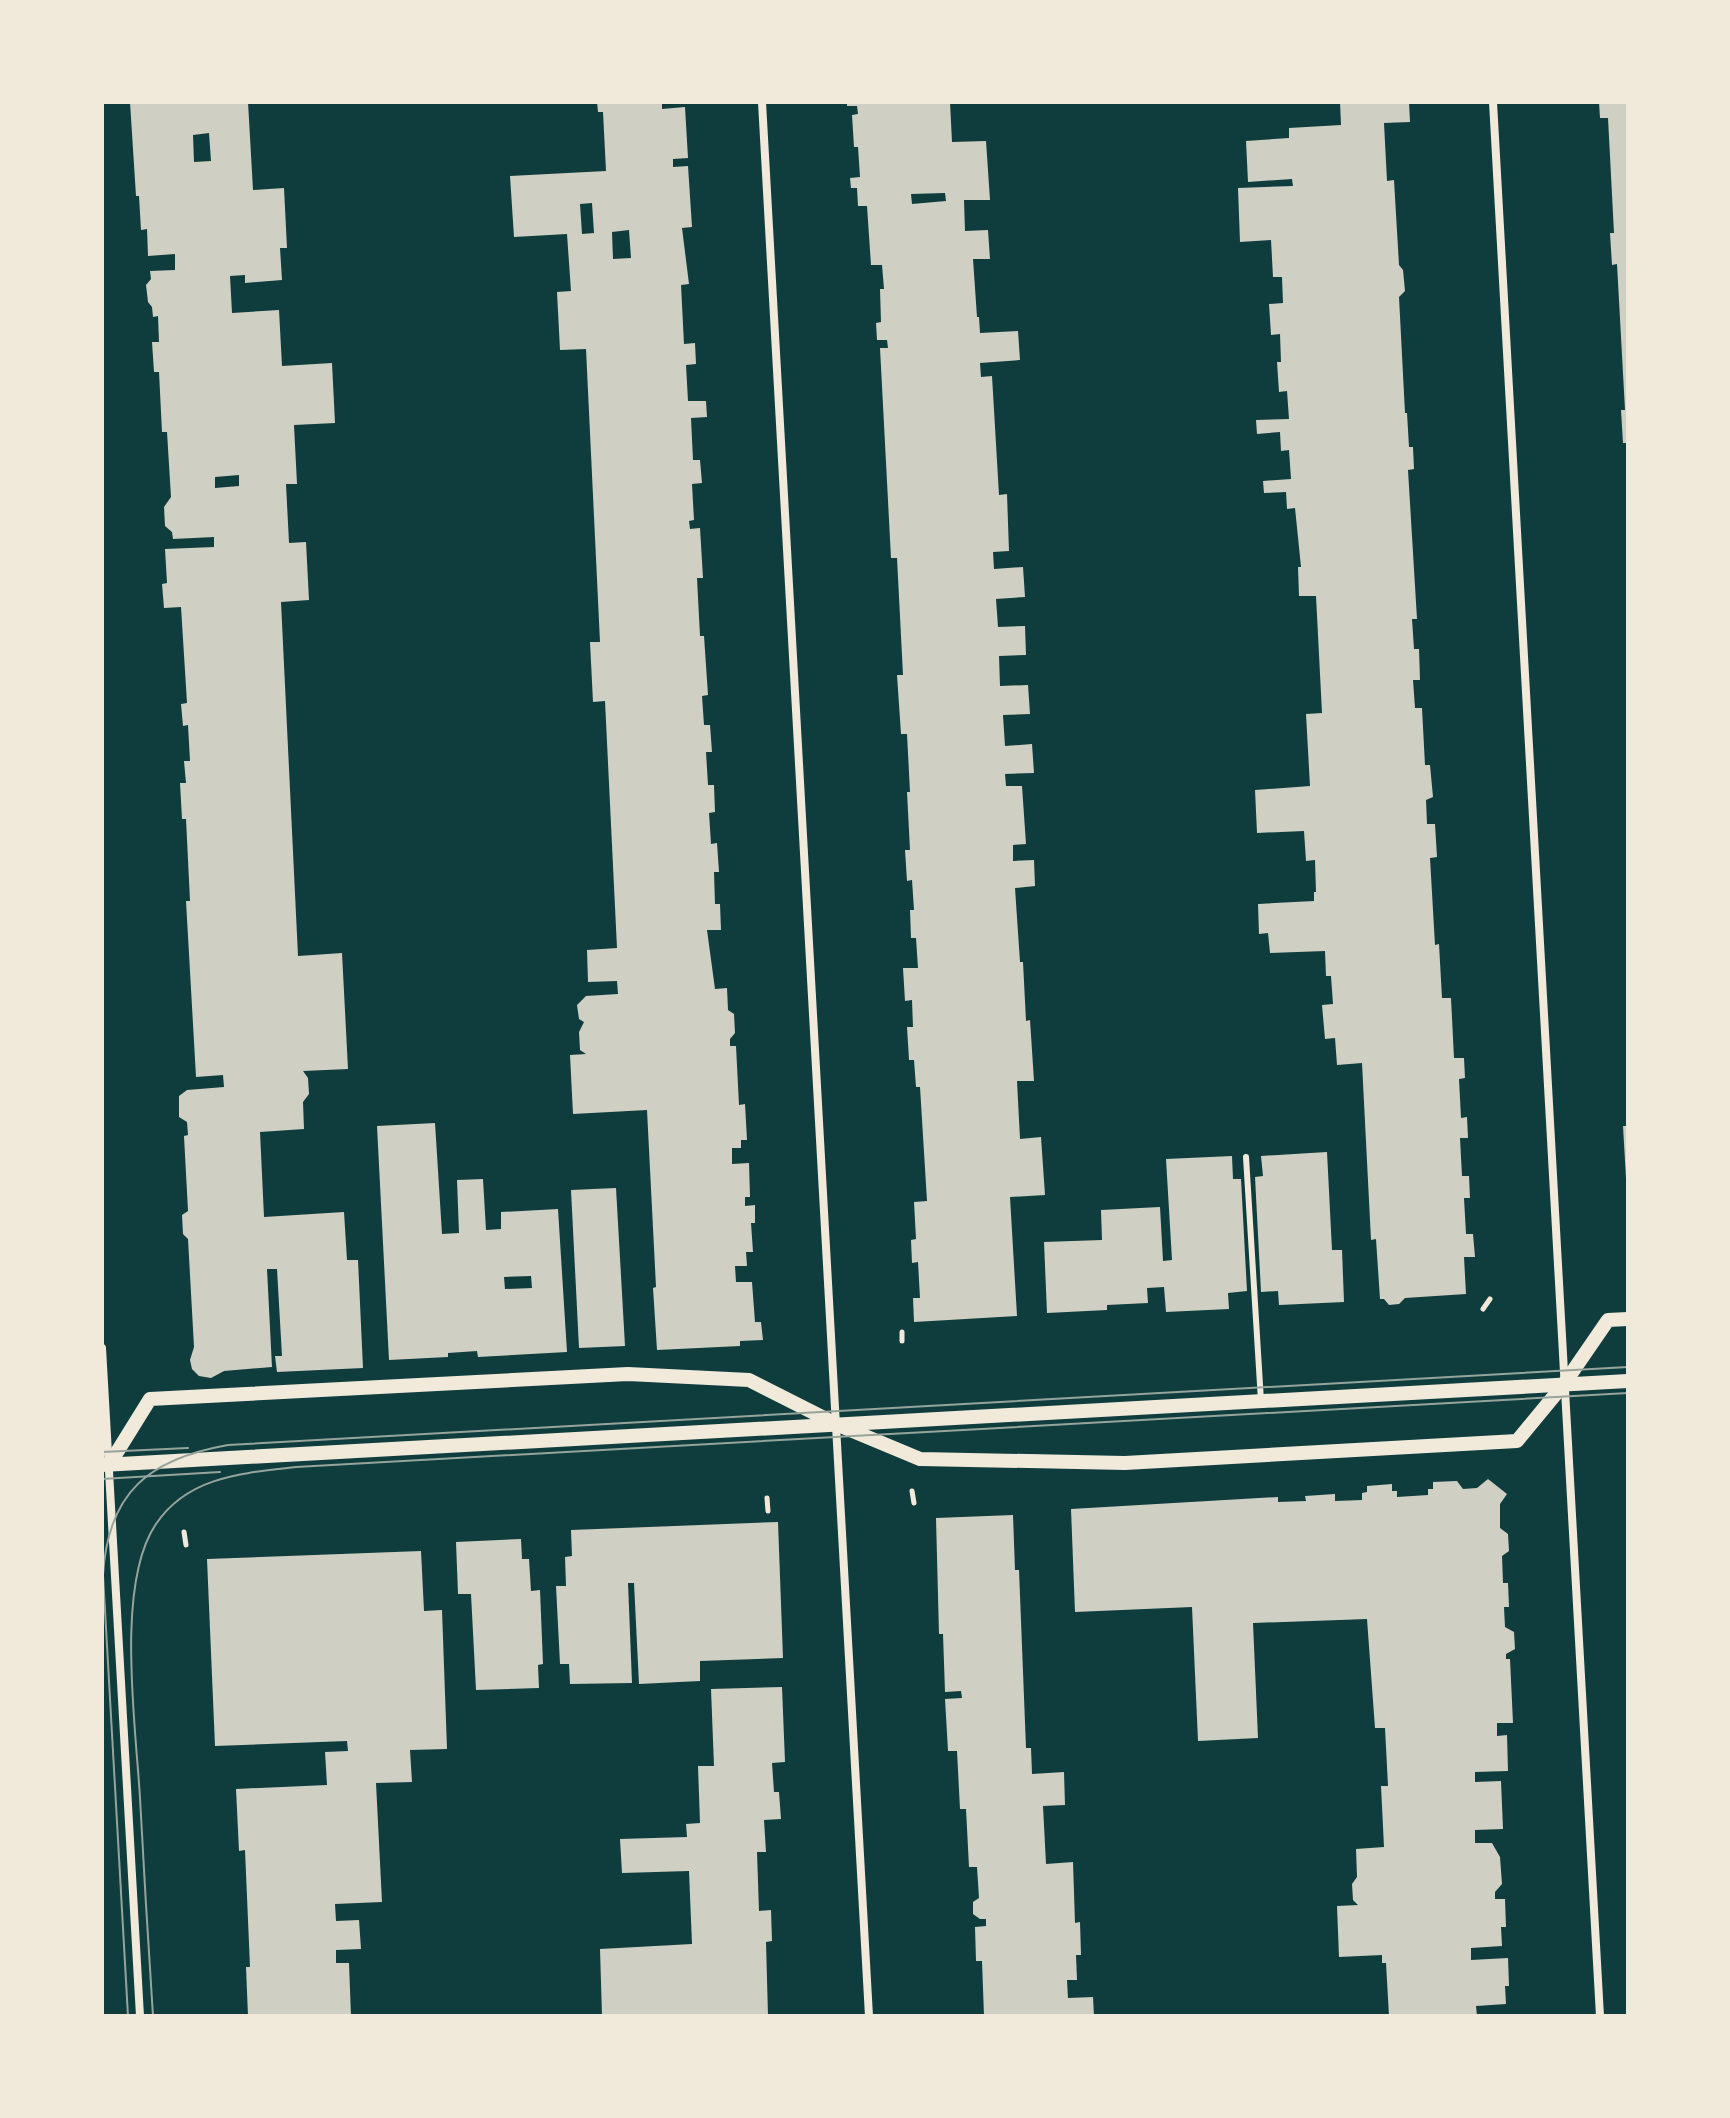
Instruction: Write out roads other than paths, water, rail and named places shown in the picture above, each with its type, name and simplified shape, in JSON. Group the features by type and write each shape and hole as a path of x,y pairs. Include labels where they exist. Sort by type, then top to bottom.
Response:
{"street":[{"path":"762,102 869,2016"},
{"path":"1493,102 1600,2016"},
{"path":"106,1465 150,1399 628,1374 749,1380 836,1424 920,1459 1140,1462 1517,1441 1564,1384 1608,1320 1628,1319"},
{"path":"102,1348 106,1465 140,2016"},
{"path":"106,1465 1628,1381"}],"lane":[{"path":"1246,1157 1261,1401"}],"tram line":[{"path":"128,2016 103,1575 107,1546 124,1501 155,1470 176,1460 228,1445 1628,1367"},
{"path":"153,2016 132,1696 132,1618 143,1550 156,1524 169,1508 201,1486 237,1475 296,1467 1628,1393"},
{"path":"102,1452 188,1448"},
{"path":"102,1479 220,1472"}]}
